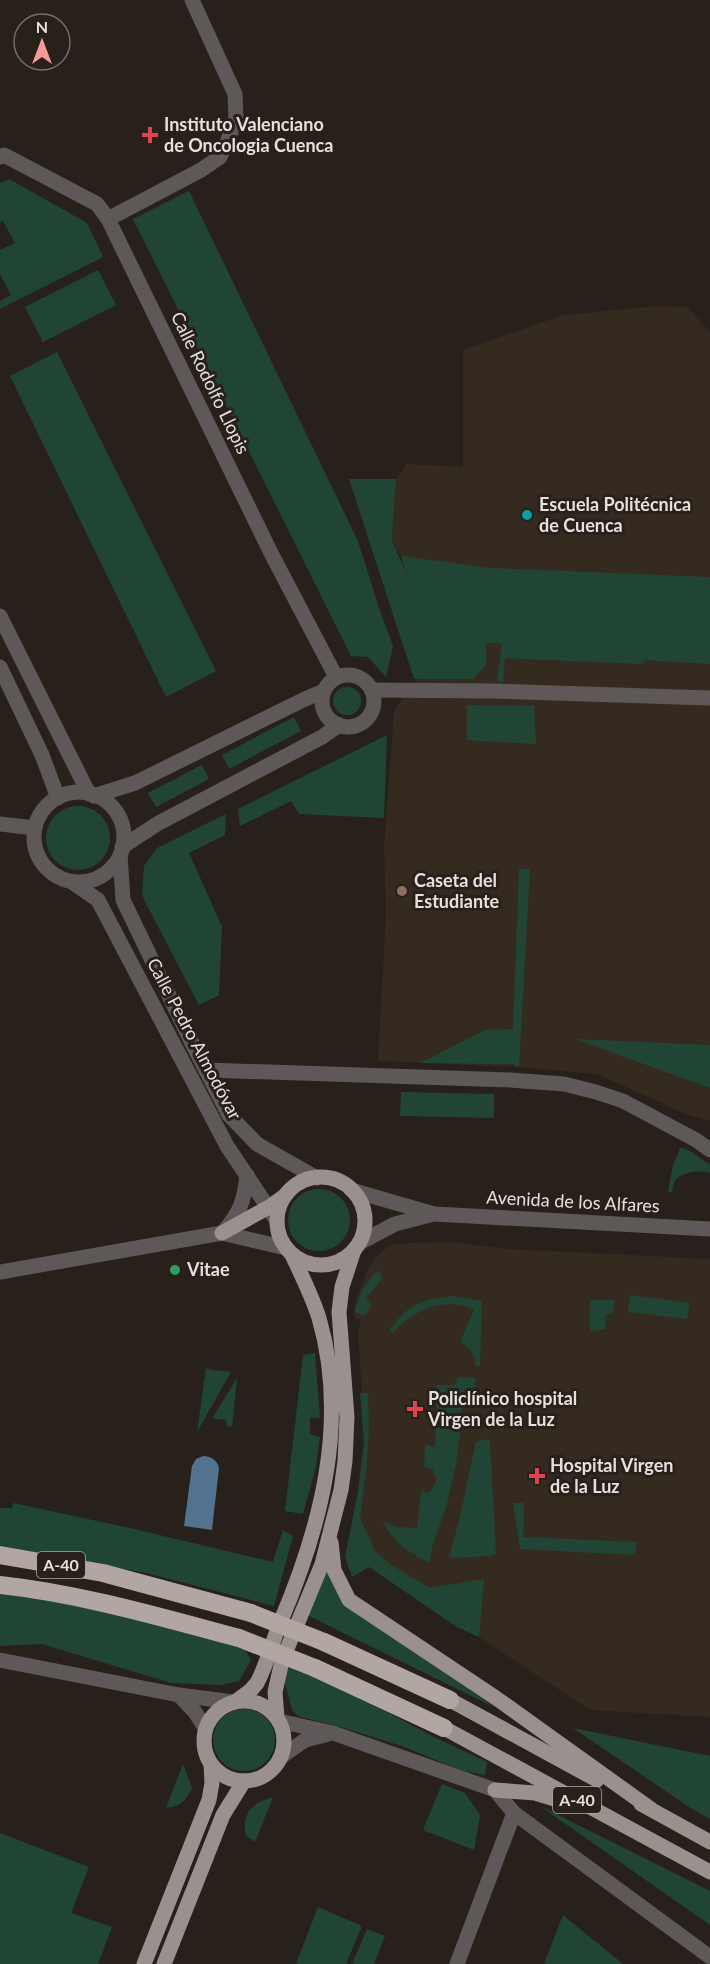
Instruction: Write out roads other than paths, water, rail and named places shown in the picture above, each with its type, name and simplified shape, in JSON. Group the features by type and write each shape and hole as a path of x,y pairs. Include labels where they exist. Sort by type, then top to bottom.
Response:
{"highway":[{"name":"A-40","path":"0,1555 103,1573 251,1612 324,1642 450,1700"},
{"name":"A-40","path":"0,1585 43,1590 112,1604 239,1638 315,1668 444,1728"}],"main road":[{"path":"222,1233 273,1214 285,1195 299,1183 317,1178 335,1180 351,1190 357,1197 364,1215 363,1234 356,1247 340,1300 339,1320 346,1390 347,1438 341,1490 322,1564 282,1661 275,1692 278,1720"},
{"path":"234,1702 259,1703 269,1709 283,1731 281,1757 266,1774 256,1779 244,1781 228,1778 218,1772 207,1758 203,1743 205,1728 216,1712 234,1702 257,1683 315,1529 330,1453 331,1404 323,1334 313,1300 289,1251 280,1240 273,1214"},
{"path":"289,1251 307,1263 324,1265 340,1260 356,1247"},
{"path":"330,1537 334,1570 349,1600 496,1698 651,1809"},
{"name":"A-40","path":"450,1700 710,1842"},
{"name":"A-40","path":"444,1728 710,1872"},
{"path":"144,1964 209,1800 212,1783 211,1764"},
{"path":"164,1964 223,1815 244,1781"},
{"path":"495,1790 535,1793 604,1814"}],"street":[{"path":"108,219 201,170 220,157 230,135 236,117 235,94 192,0"},
{"name":"Calle Rodolfo Llopis","path":"0,157 4,155 97,204 108,219 266,542 336,678"},
{"path":"0,616 92,795 107,803 116,813 123,833 121,851 112,867 100,876 87,881 72,882 58,877 41,862 34,842 35,828 44,810 58,798 73,793 92,795 135,783 324,691"},
{"path":"0,667 42,755 58,798"},
{"path":"343,675 357,676 372,690 374,703 364,720 352,726 339,725 326,714 322,703 324,691 336,678 343,675"},
{"path":"372,690 492,691 710,698"},
{"path":"121,851 157,824 322,737 339,725"},
{"path":"0,824 35,828"},
{"name":"Calle Pedro Almodóvar","path":"121,851 123,900 229,1115 257,1144 317,1178"},
{"name":"Calle Pedro Almodóvar","path":"72,882 98,900 227,1146 273,1214"},
{"path":"206,1070 564,1084 623,1101 703,1142 710,1150"},
{"path":"222,1233 241,1208 245,1197 247,1175"},
{"name":"Avenida de los Alfares","path":"351,1190 434,1214 710,1229"},
{"name":"Avenida de los Alfares","path":"356,1247 395,1224 434,1214"},
{"path":"0,1272 222,1233 289,1251"},
{"path":"0,1660 179,1695 234,1702"},
{"path":"179,1695 195,1712 205,1728"},
{"path":"278,1720 333,1733 495,1790 514,1813 710,1957"},
{"path":"281,1757 305,1740 333,1733"},
{"path":"457,1964 514,1813"}],"water":[{"path":"203,1456 213,1459 219,1468 212,1530 184,1526 192,1466 196,1459"}],"place":[{"name":"Instituto Valenciano de Oncologia Cuenca","path":"150,135"},
{"name":"Escuela Politécnica de Cuenca","path":"527,515"},
{"name":"Caseta del Estudiante","path":"402,891"},
{"name":"Vitae","path":"175,1270"},
{"name":"Policlínico hospital Virgen de la Luz","path":"415,1409"},
{"name":"Hospital Virgen de la Luz","path":"537,1476"}]}
